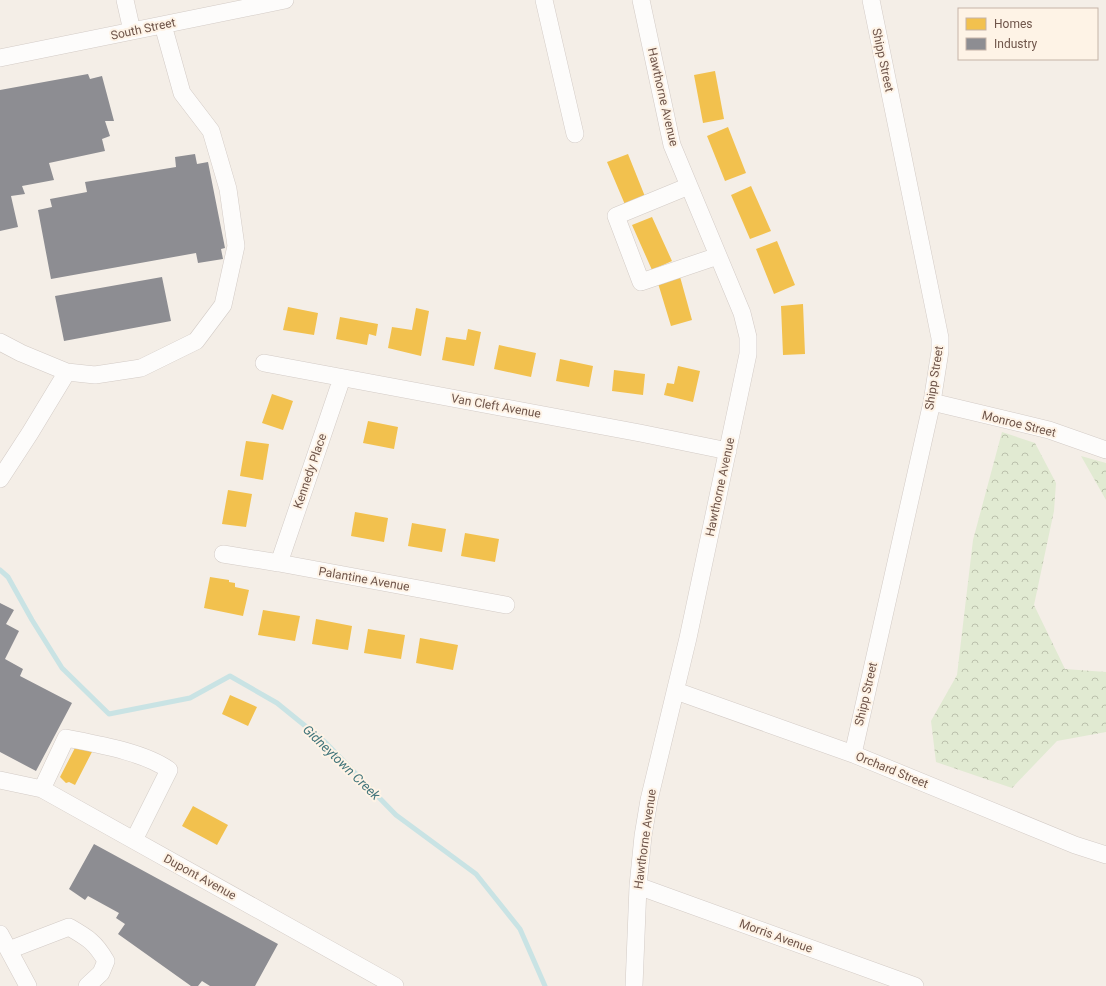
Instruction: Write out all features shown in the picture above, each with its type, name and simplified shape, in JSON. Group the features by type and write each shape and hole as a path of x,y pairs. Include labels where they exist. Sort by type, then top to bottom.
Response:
{"street":[{"path":"125,0 132,31"},
{"name":"South Street","path":"0,58 285,0"},
{"path":"544,0 575,134"},
{"name":"Hawthorne Avenue","path":"634,986 638,886 643,836 649,800 676,691 748,354 748,337 742,313 672,145 641,0"},
{"name":"Shipp Street","path":"853,754 932,402 940,351 940,338 871,0"},
{"path":"0,342 21,353 67,372 95,375 141,368 196,341 223,305 236,246 228,189 211,131 182,93 163,25"},
{"path":"689,186 616,216 641,282 718,256"},
{"name":"Van Cleft Avenue","path":"264,364 640,433 728,451"},
{"path":"0,479 67,372"},
{"name":"Kennedy Place","path":"279,563 342,378"},
{"name":"Monroe Street","path":"932,402 1049,430 1106,450"},
{"name":"Palantine Avenue","path":"223,554 506,605"},
{"name":"Orchard Street","path":"676,691 853,754 1075,846 1106,855"},
{"path":"42,790 66,738 97,744 146,758 160,764 168,770 134,840"},
{"name":"Dupont Avenue","path":"0,780 42,790 395,986"},
{"name":"Morris Avenue","path":"638,886 915,986"},
{"path":"8,950 69,927 85,936 98,947 106,961 101,973 87,986"},
{"path":"0,934 28,986"}],"green space":[{"path":"1002,432 1035,443 1056,483 1054,511 1034,605 1065,669 1106,672 1106,732 1057,741 1012,788 936,762 931,721 957,675 973,540"},
{"path":"1081,456 1106,463 1106,500"}],"building: Homes":[{"path":"715,71 724,119 703,123 694,75"},
{"path":"728,127 746,173 725,181 707,136"},
{"path":"628,154 646,199 626,207 607,162"},
{"path":"751,186 771,231 750,239 731,195"},
{"path":"652,217 672,261 652,270 632,225"},
{"path":"777,241 795,285 774,294 756,249"},
{"path":"679,273 692,320 671,326 657,280"},
{"path":"803,304 805,354 783,355 781,306"},
{"path":"288,307 318,313 314,335 283,330"},
{"path":"416,308 429,311 421,356 388,348 392,327 412,330"},
{"path":"340,317 378,324 376,336 369,334 367,345 336,339"},
{"path":"468,329 481,332 474,366 442,360 446,337 466,340"},
{"path":"499,345 536,353 531,377 494,369"},
{"path":"560,359 593,366 589,387 556,381"},
{"path":"678,366 700,371 693,402 664,395 667,383 674,384"},
{"path":"614,370 645,374 643,395 612,391"},
{"path":"272,394 293,401 283,430 262,423"},
{"path":"368,421 398,427 394,449 363,443"},
{"path":"246,441 269,444 263,480 240,476"},
{"path":"228,490 252,494 246,527 222,524"},
{"path":"355,512 388,518 384,542 351,536"},
{"path":"412,523 446,529 442,552 408,546"},
{"path":"465,533 499,539 495,562 461,556"},
{"path":"210,577 229,580 229,582 235,583 235,587 249,590 243,616 204,608"},
{"path":"263,610 300,616 295,641 258,635"},
{"path":"316,619 352,626 348,650 312,644"},
{"path":"368,629 405,635 401,659 364,653"},
{"path":"420,638 458,645 453,670 416,663"},
{"path":"230,695 257,707 248,726 222,714"},
{"path":"78,742 93,750 75,785 69,782 66,783 60,777"},
{"path":"193,806 228,825 217,845 182,826"}],"building: Industry":[{"path":"88,74 90,79 102,76 114,121 105,121 110,136 102,139 105,151 49,163 54,180 22,186 25,194 11,196 18,227 0,231 0,90"},
{"path":"195,154 197,164 208,162 225,248 221,249 223,259 198,263 196,253 51,279 38,210 52,207 50,199 87,192 85,182 176,167 175,157"},
{"path":"162,277 171,321 64,341 55,296"},
{"path":"0,603 14,610 6,624 19,631 5,659 23,669 20,676 72,703 36,771 0,752"},
{"path":"94,844 278,944 255,986 210,986 202,981 198,986 191,986 118,934 125,924 116,918 119,913 88,896 85,900 69,889"}],"waterway":[{"name":"Gidneytown Creek","path":"0,570 8,577 32,620 62,668 109,714 190,698 230,676 277,703 325,742 396,815 476,874 520,929 545,986"}]}
